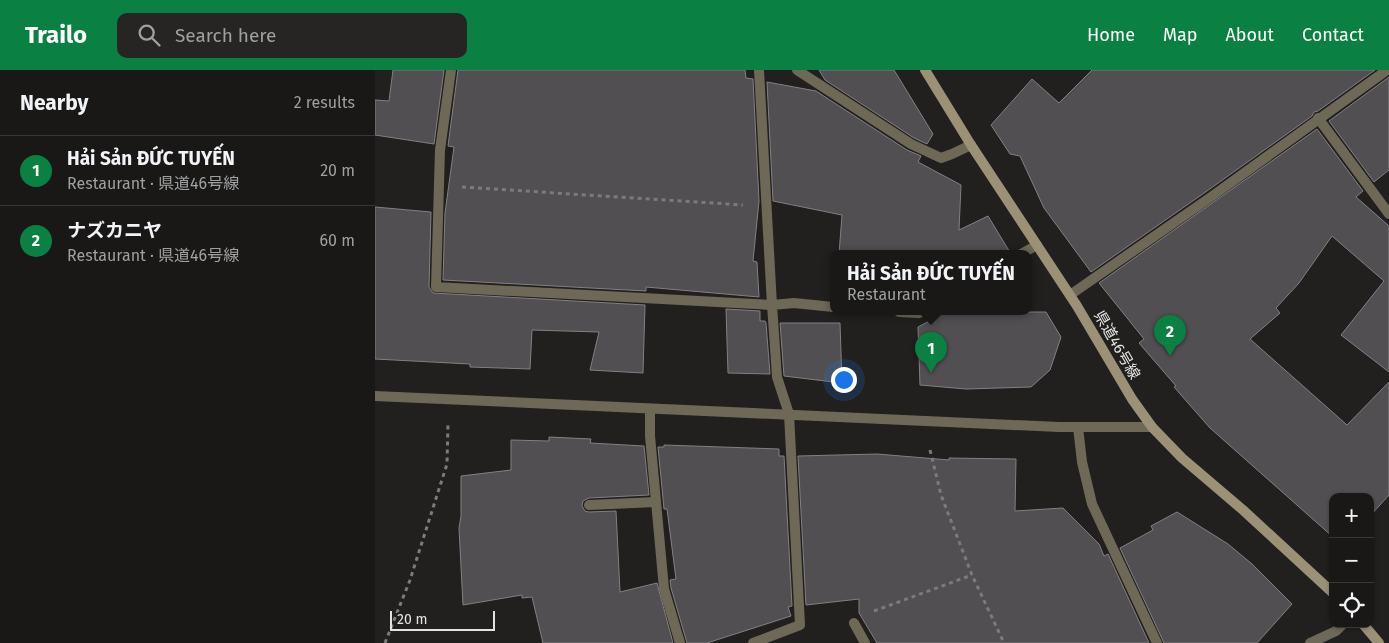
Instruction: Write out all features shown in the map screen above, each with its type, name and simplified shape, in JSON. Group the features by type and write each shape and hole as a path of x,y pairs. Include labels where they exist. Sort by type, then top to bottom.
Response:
{"main road":[{"name":"県道46号線","path":"925,70 971,145 1094,333 1132,399 1152,427 1182,458 1243,510 1329,589"},
{"path":"1366,628 1379,643"}],"street":[{"path":"451,70 440,150 436,287 772,305 794,303 830,306"},
{"path":"753,643 799,625 789,414 777,377 759,70"},
{"path":"797,70 911,144 941,158 971,145"},
{"path":"1070,295 1211,197 1387,70"},
{"path":"1318,118 1389,214"},
{"path":"1028,250 1037,245"},
{"path":"375,396 1078,427 1152,427"},
{"path":"651,409 650,436 664,589 680,643"},
{"path":"1078,427 1082,462 1092,504 1157,643"},
{"path":"589,505 656,502"},
{"path":"854,623 865,643"},
{"path":"1310,643 1339,628"}],"path":[{"path":"439,186 766,206"},
{"path":"385,643 410,580 447,464 448,400"},
{"path":"930,450 941,495 972,575 1004,643"},
{"path":"854,623 866,619 869,614 972,575"}],"building":[{"path":"393,70 444,70 434,144 375,135 375,100 389,101"},
{"path":"458,70 745,70 746,78 753,79 759,201 753,261 757,262 759,297 646,287 646,291 443,280 445,213 454,147 448,146"},
{"path":"819,70 894,70 933,134 927,144 914,138 825,80"},
{"path":"1092,70 1375,70 1091,272 1044,208 1020,156 1010,154 991,125 1032,79 1059,103"},
{"path":"1389,77 1389,170 1374,182 1329,121"},
{"path":"767,82 816,91 907,150 921,156 918,162 961,185 959,230 988,216 1009,250 839,250 842,215 773,201"},
{"path":"1317,129 1363,191 1356,197 1389,226 1389,372 1341,335 1384,281 1332,236 1299,283 1276,308 1280,313 1250,339 1347,425 1389,382 1389,495 1374,512 1374,493 1329,493 1329,533 1210,428 1139,343 1144,339 1099,283"},
{"path":"375,207 431,212 429,287 433,293 645,305 643,373 590,370 599,332 532,330 530,369 470,367 470,364 375,359"},
{"path":"726,309 760,311 760,321 765,321 766,323 770,374 728,373"},
{"path":"1032,312 1046,312 1061,337 1050,370 1031,387 966,389 920,385 918,327 940,315 1032,315"},
{"path":"780,323 840,323 842,383 784,376"},
{"path":"549,437 591,439 590,443 644,446 649,495 589,498 583,501 582,506 585,511 589,512 616,511 620,592 657,583 673,643 543,643 532,597 522,598 522,595 463,605 459,528 461,516 461,476 511,470 511,440 549,441"},
{"path":"664,445 779,449 779,456 784,456 792,606 788,607 791,616 707,643 687,643 670,580 676,579 667,509 664,509 658,447 664,447"},
{"path":"877,454 949,460 949,458 1016,459 1015,511 1063,508 1099,544 1104,556 1108,554 1149,643 877,643 859,613 859,599 806,605 798,456"},
{"path":"1177,512 1228,544 1252,564 1292,604 1257,643 1164,643 1120,548 1153,530 1151,526"}],"place":[{"name":"ナズカニヤ","path":"1170,356"},
{"name":"Hải Sản ĐỨC TUYẾN","path":"931,373"}]}
